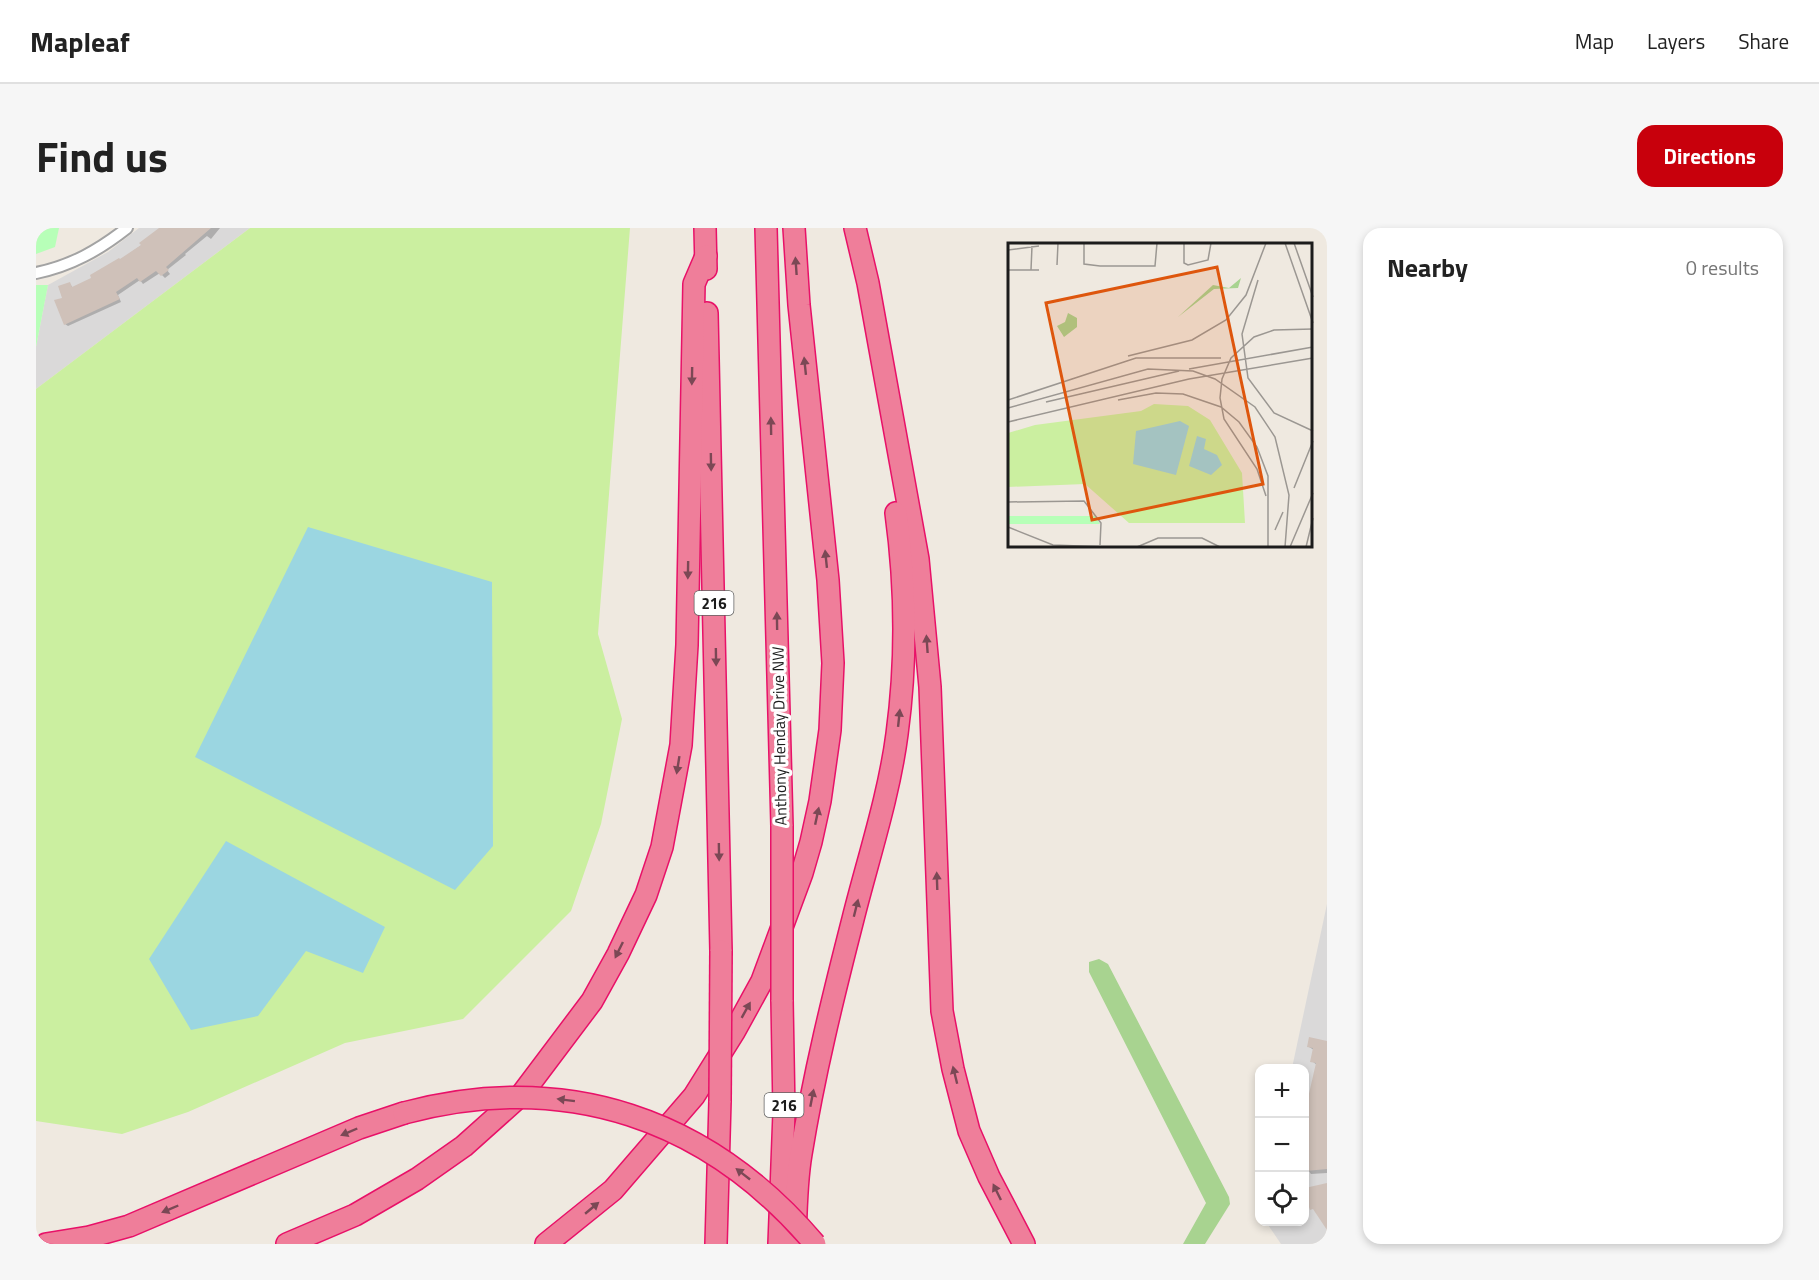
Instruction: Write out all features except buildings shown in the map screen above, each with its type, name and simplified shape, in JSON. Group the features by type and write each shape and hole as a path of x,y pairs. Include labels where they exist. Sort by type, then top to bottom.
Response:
{"highway":[{"name":"216","path":"705,228 721,951 716,1244"},
{"name":"Anthony Henday Drive NW","path":"766,228 782,826 784,1112 789,1210 779,1244"},
{"path":"546,1244 613,1190 694,1095 734,1032 762,981 802,873 811,842 820,801 830,729 833,663 828,580 799,305 794,228"},
{"path":"795,1244 789,1210 826,1023 897,737 904,672 900,546 854,228"},
{"path":"854,228 868,283 918,559 930,687 942,1011 953,1069 969,1131 999,1198 1024,1244"},
{"path":"287,1244 355,1215 417,1179 464,1146 522,1094 592,1000 618,954 646,895 662,847 681,745 687,645 694,284 706,256"},
{"path":"46,1244 89,1237 129,1226 359,1128 404,1113 476,1099 547,1098 610,1109 647,1120 680,1134 732,1165 784,1208 815,1244"}],"street":[{"path":"36,273 71,263 102,247 127,228"}],"shaded area":[{"path":"139,228 250,228 36,389 36,347 48,285 108,252"},
{"path":"1327,904 1327,1244 1281,1244 1269,1226 1309,1226 1309,1064 1293,1064"}],"green space":[{"path":"36,228 59,228 55,247 36,254"},
{"path":"250,228 630,228 598,634 622,719 601,824 571,911 463,1019 345,1043 188,1112 122,1134 36,1121 36,389"},
{"path":"36,285 48,285 36,347"},
{"path":"1099,959 1108,964 1229,1197 1230,1204 1205,1244 1183,1244 1206,1203 1089,972 1089,962"}],"water":[{"path":"308,527 492,582 493,846 455,890 195,757"},
{"path":"226,841 385,927 363,973 306,951 258,1016 191,1030 149,959"}]}
